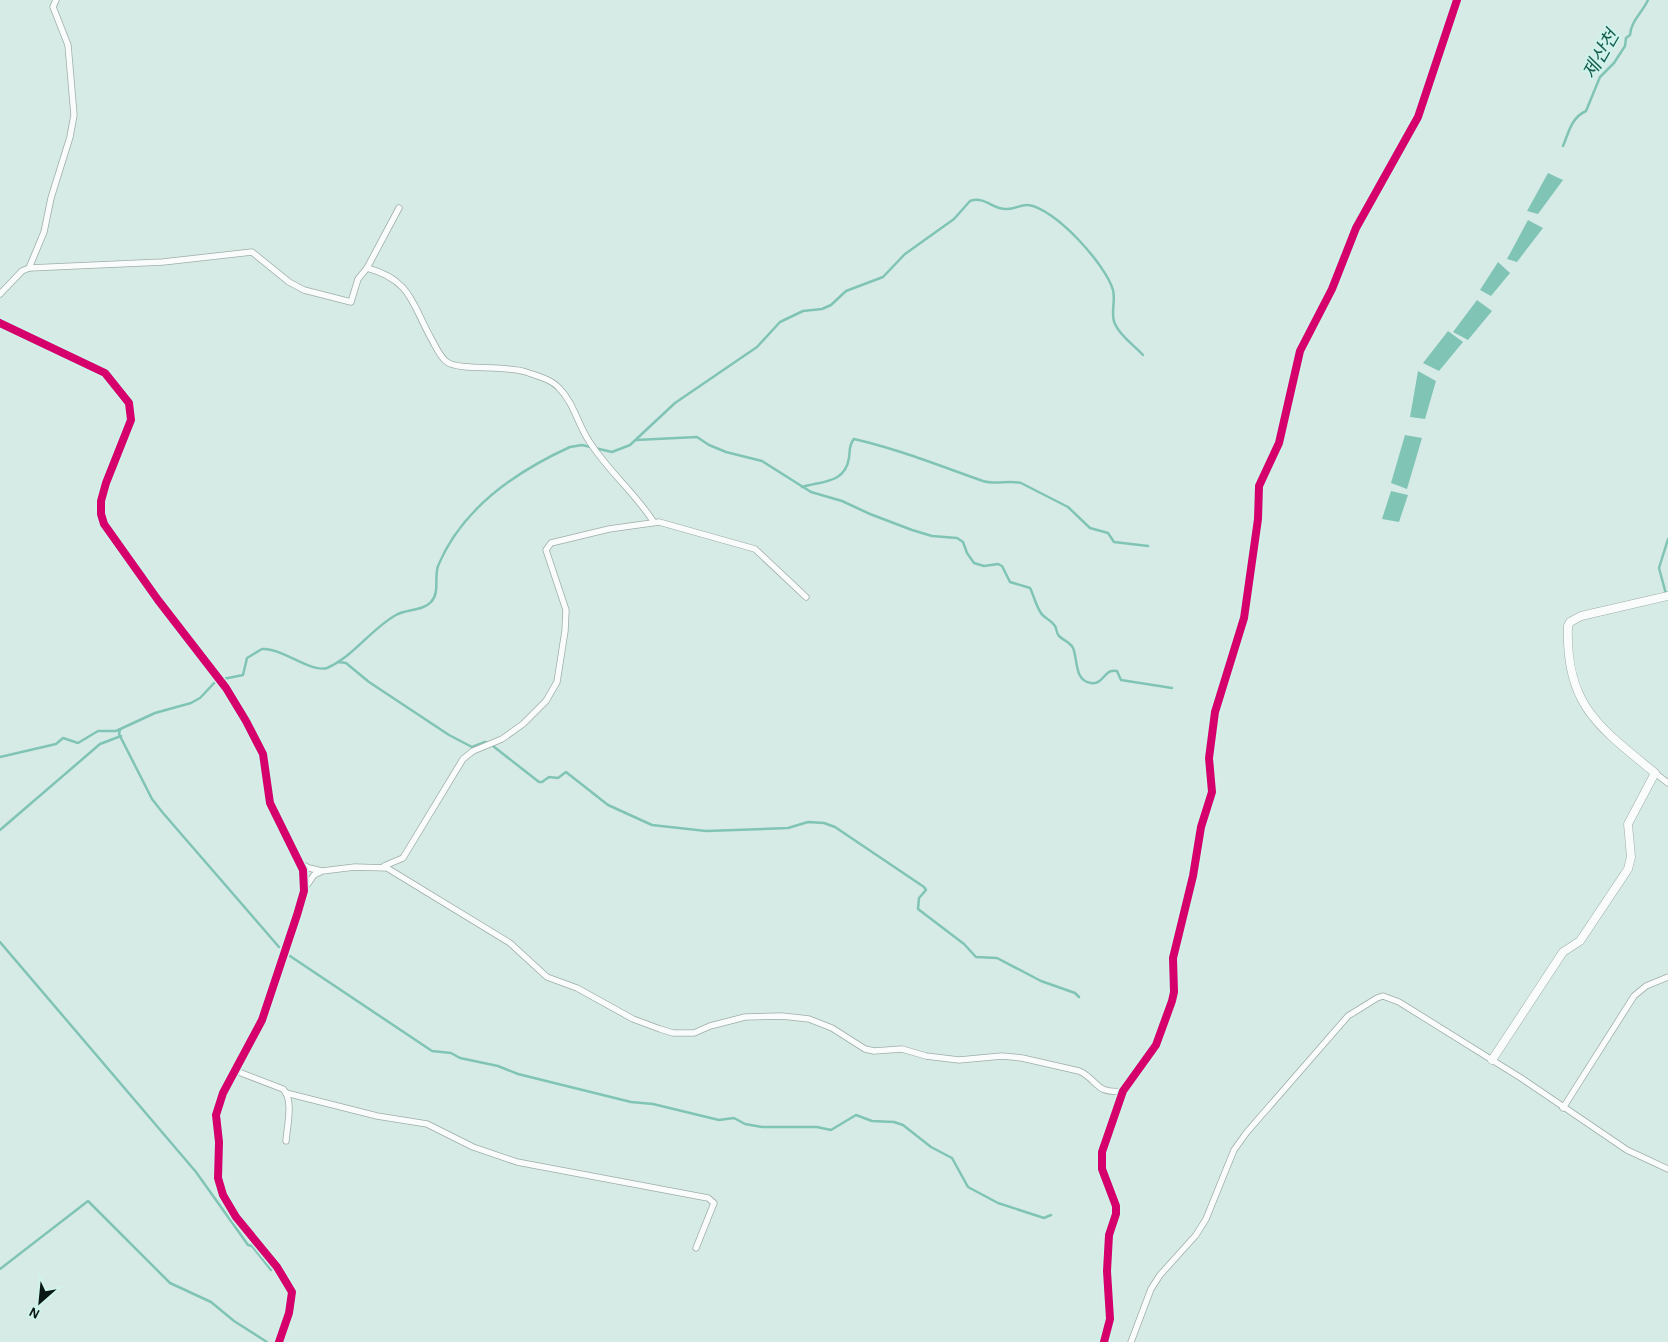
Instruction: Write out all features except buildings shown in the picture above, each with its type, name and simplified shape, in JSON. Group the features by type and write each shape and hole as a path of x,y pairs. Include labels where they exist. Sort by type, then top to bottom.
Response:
{"street":[{"path":"29,268 44,232 70,137 74,115 68,45 53,7 56,0"},
{"path":"1104,1342 1110,1319 1107,1271 1108,1236 1116,1214 1116,1206 1102,1169 1102,1152 1123,1091 1156,1045 1172,1001 1174,992 1173,958 1193,876 1200,832 1212,792 1209,758 1215,712 1244,618 1258,520 1259,486 1280,443 1300,351 1332,289 1356,228 1418,117 1456,0"},
{"path":"0,294 22,271 29,268 163,262 252,252 290,282 304,290 351,302 358,279 367,268 399,208"},
{"path":"367,268 392,277 405,288 438,350 447,362 456,366 523,371 542,378 558,387 580,421 589,442 653,521"},
{"path":"0,323 105,373 130,403 131,420 106,483 101,501 102,519 107,529 158,600 226,688 246,721 263,754 270,803 301,863 304,891"},
{"path":"380,867 403,858 463,759 473,751 491,745 508,735 535,712 552,693 557,682 565,631 566,610 546,550 548,545 569,538 653,521 755,549 806,597"},
{"path":"1668,596 1581,616 1570,622 1568,626 1569,660 1580,700 1593,720 1609,736 1668,783"},
{"path":"1492,1060 1558,958 1567,948 1580,941 1628,869 1631,857 1628,824 1655,773"},
{"path":"301,863 308,868 322,871 387,868 510,943 547,977 577,988 633,1019 660,1030 694,1034 710,1026 756,1015 797,1017 832,1028 866,1049 874,1051 902,1049 926,1056 959,1060 988,1056 1022,1058 1079,1071 1087,1075 1098,1087 1105,1091 1123,1091"},
{"path":"279,1342 291,1305 292,1292 277,1267 231,1210 223,1195 218,1178 219,1142 216,1122 217,1107 262,1020 304,891 314,875 322,871"},
{"path":"1563,1108 1634,996 1646,986 1668,977"},
{"path":"1131,1342 1152,1289 1160,1275 1196,1235 1206,1218 1240,1141 1348,1016 1377,998 1390,998 1492,1060 1628,1150 1668,1170"},
{"path":"236,1071 283,1089 286,1093 288,1101 286,1141"},
{"path":"286,1093 376,1116 427,1124 473,1147 517,1162 708,1198 714,1203 696,1248"}],"shaded area":[{"path":"1548,173 1563,180 1538,214 1527,211"},
{"path":"1528,220 1543,228 1517,262 1507,259"},
{"path":"1498,262 1510,273 1491,296 1480,290"},
{"path":"1477,300 1492,311 1468,340 1453,332"},
{"path":"1448,331 1463,342 1439,371 1423,363"},
{"path":"1418,371 1436,381 1425,419 1410,417"},
{"path":"1405,435 1422,438 1407,489 1391,483"},
{"path":"1391,491 1408,495 1399,522 1382,519"}],"waterway":[{"name":"제산천","path":"1563,146 1574,121 1586,111 1600,77 1614,63 1625,46 1626,38 1630,35 1635,21 1648,0"},
{"path":"223,679 243,675 247,658 262,649 270,649 312,667 327,668 346,657 378,628 396,615 428,605 434,598 438,566 448,545 476,509 510,480 570,447 582,445 612,452 630,445 675,403 757,347 780,322 803,311 822,309 831,305 846,291 883,277 905,254 954,219 970,201 980,200 1006,209 1023,205 1039,208 1065,227 1078,239 1101,267 1114,294 1113,316 1115,324 1124,337 1143,355"},
{"path":"636,440 697,437 709,445 726,452 762,461 811,492 842,501 912,530 932,536 957,538 963,542 967,553 974,563 984,566 998,564 1002,566 1010,582 1030,588 1041,613 1052,622 1057,634 1073,648 1079,674 1086,681 1091,683 1099,682 1109,672 1117,671 1121,680 1172,688"},
{"path":"802,487 831,480 843,473 847,466 850,445 854,439 903,453 983,481 1021,483 1068,507 1090,528 1108,533 1114,542 1148,546"},
{"path":"1666,594 1659,568 1668,539"},
{"path":"338,662 346,663 369,682 449,735 472,747 485,742 488,743"},
{"path":"0,757 56,744 63,738 78,743 98,731 116,731 155,713 191,703 200,698 217,680"},
{"path":"120,730 119,734 152,799 279,947"},
{"path":"0,830 100,744 121,736"},
{"path":"493,746 539,782 549,777 558,778 566,772 608,805 652,825 706,831 788,828 808,822 824,823 835,827 924,887 926,890 919,898 918,909 964,944 976,957 997,958 1041,981 1075,993 1079,997"},
{"path":"0,942 196,1172 248,1245 252,1246 271,1270"},
{"path":"287,954 432,1051 451,1053 460,1058 498,1066 518,1074 631,1102 653,1104 719,1120 734,1118 745,1124 762,1127 817,1127 831,1130 856,1115 872,1121 894,1122 903,1125 931,1147 952,1158 968,1187 998,1203 1044,1218 1051,1215"},
{"path":"0,1269 88,1201 170,1283 211,1302 234,1321 267,1342"}],"cycle path":[{"path":"1104,1342 1110,1319 1107,1271 1109,1235 1116,1214 1116,1206 1102,1169 1102,1152 1123,1091 1156,1045 1172,1001 1174,992 1173,958 1193,876 1201,827 1212,792 1209,758 1215,712 1244,618 1258,519 1259,486 1279,443 1300,351 1332,289 1356,228 1418,117 1457,0"},
{"path":"0,323 105,373 129,403 131,420 106,483 101,501 101,514 104,524 158,600 226,688 246,721 263,754 270,803 303,870 304,891 262,1020 223,1093 216,1115 219,1142 218,1178 223,1195 236,1217 277,1267 292,1292 289,1313 279,1342"}]}
